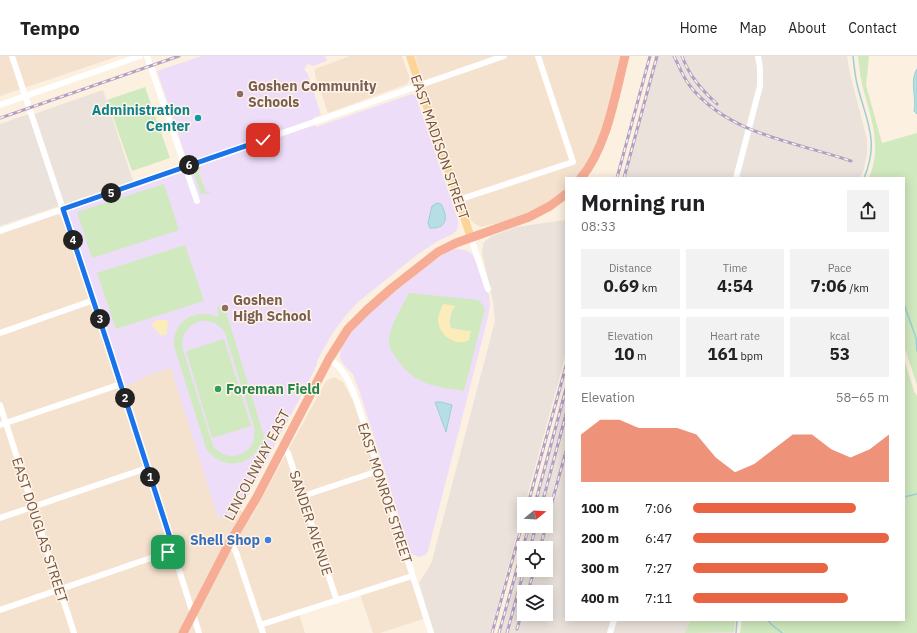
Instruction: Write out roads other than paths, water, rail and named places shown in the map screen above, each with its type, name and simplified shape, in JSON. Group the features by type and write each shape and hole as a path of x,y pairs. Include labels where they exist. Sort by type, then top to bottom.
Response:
{"highway":[{"path":"582,177 593,162 599,149 605,132 625,56"},
{"name":"LINCOLNWAY EAST","path":"183,633 194,615 230,542 329,359 348,329 392,288 438,252 471,238 529,217 550,206 565,195"}],"main road":[{"name":"EAST MADISON STREET","path":"410,56 471,238"}],"street":[{"path":"12,56 94,300 199,633"},
{"path":"0,105 140,56"},
{"path":"147,56 197,201"},
{"path":"0,231 504,56"},
{"path":"458,200 573,162 538,56"},
{"path":"736,177 760,86 758,56"},
{"path":"471,238 488,289"},
{"path":"0,333 94,300"},
{"name":"EAST MONROE STREET","path":"329,359 342,370 350,385 431,633"},
{"path":"3,424 120,384"},
{"name":"EAST DOUGLAS STREET","path":"0,404 3,424 33,507 74,633"},
{"name":"SANDER AVENUE","path":"283,446 288,453 303,496 336,601"},
{"path":"0,518 148,468"},
{"path":"303,496 378,471"},
{"path":"230,542 236,552 263,633"},
{"path":"0,610 174,550"},
{"path":"260,626 412,576"},
{"path":"610,633 614,621"}],"water":[{"path":"917,69 917,114 914,111 915,100 913,84"},
{"path":"437,203 441,204 445,213 445,221 436,228 430,228 428,223 432,206"},
{"path":"435,402 452,405 446,432"}],"waterway":[{"path":"853,56 857,84 870,131 871,141 869,165 864,177"},
{"path":"905,307 916,338 917,351"},
{"path":"905,497 917,494"},
{"path":"736,633 737,621"},
{"path":"768,621 782,633"}],"railway":[{"path":"0,118 179,56"},
{"path":"617,177 650,56"},
{"path":"624,177 657,56"},
{"path":"674,56 690,86 706,103 724,116 764,135 851,161"},
{"path":"682,56 688,70 696,82 717,104"},
{"path":"530,497 565,370"},
{"path":"537,497 565,393"},
{"path":"544,497 565,418"},
{"path":"553,498 565,455"},
{"path":"492,633 520,533"},
{"path":"499,633 527,533"},
{"path":"532,541 534,533"},
{"path":"542,541 544,533"},
{"path":"507,633 522,577"},
{"path":"530,585 532,577"},
{"path":"517,629 519,621"}],"place":[{"name":"Goshen Community Schools","path":"240,94"},
{"name":"Administration Center","path":"198,118"},
{"name":"Goshen High School","path":"225,308"},
{"name":"Foreman Field","path":"218,389"},
{"name":"Shell Shop","path":"268,540"}]}
